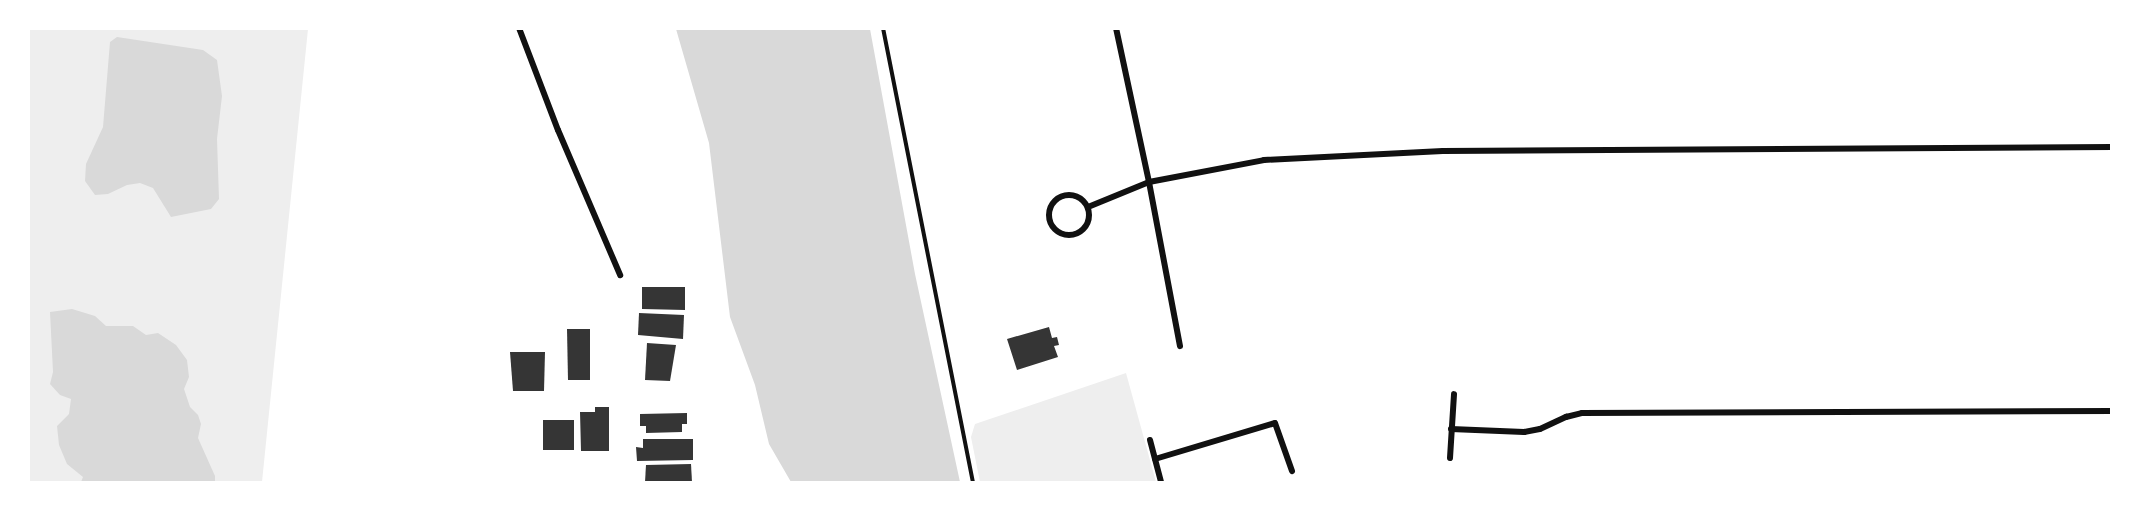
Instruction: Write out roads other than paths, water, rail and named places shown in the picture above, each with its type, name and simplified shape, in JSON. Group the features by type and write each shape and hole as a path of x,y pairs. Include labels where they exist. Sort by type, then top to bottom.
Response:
{"street":[{"path":"519,28 558,130 620,275"},
{"path":"1116,28 1149,182 1180,346"},
{"path":"1088,207 1149,182 1264,160 1443,151 2112,147"},
{"path":"1071,194 1084,201 1088,207 1088,221 1085,227 1073,235 1059,233 1050,223 1049,208 1058,197 1071,194"},
{"path":"1450,458 1454,394"},
{"path":"1451,429 1524,432 1540,429 1566,417 1582,413 2112,411"},
{"path":"1155,459 1275,423 1292,471"},
{"path":"1150,440 1161,483"}]}
